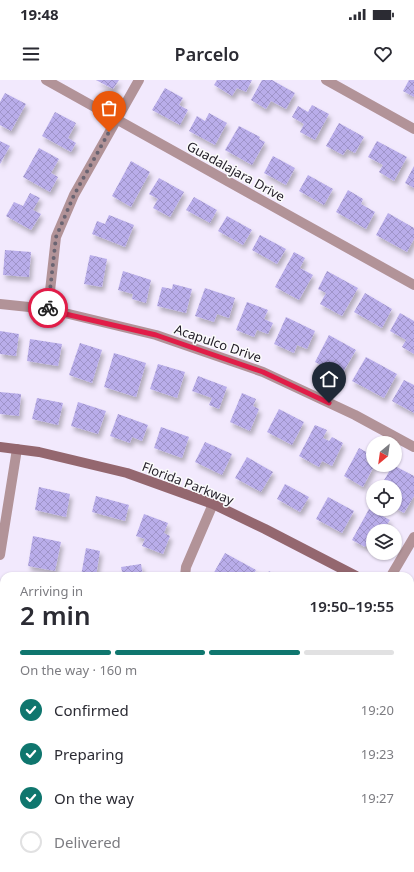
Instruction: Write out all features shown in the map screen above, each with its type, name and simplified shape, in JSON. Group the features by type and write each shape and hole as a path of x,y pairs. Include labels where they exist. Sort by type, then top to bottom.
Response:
{"street":[{"name":"Guadalajara Drive","path":"46,80 414,285"},
{"path":"48,310 56,237 74,195 139,80"},
{"path":"326,80 414,129"},
{"name":"Acapulco Drive","path":"0,304 48,310 156,335 263,372 355,415 414,447"},
{"name":"Florida Parkway","path":"0,447 39,452 127,473 213,504 348,572"},
{"path":"0,555 17,449"},
{"path":"185,572 186,567 213,504"},
{"path":"393,572 414,537"}],"building":[{"path":"96,80 119,80 113,89"},
{"path":"217,80 252,80 246,92 237,88 232,96 214,85"},
{"path":"262,80 272,80 295,93 286,109 271,101 266,109 251,100"},
{"path":"409,80 414,80 414,97 403,91"},
{"path":"165,88 183,98 179,105 188,110 180,125 152,110"},
{"path":"5,93 26,104 11,131 0,125 0,102"},
{"path":"312,105 329,114 315,140 300,132 304,124 292,117 298,106 308,112"},
{"path":"55,112 76,123 68,138 76,143 71,152 42,136"},
{"path":"209,113 227,123 215,145 189,131 197,116 205,121"},
{"path":"339,123 364,137 355,153 347,149 343,155 326,146"},
{"path":"239,126 260,137 259,139 265,142 252,165 225,150"},
{"path":"0,141 10,146 0,164"},
{"path":"377,141 407,157 394,181 379,172 383,165 368,157"},
{"path":"39,148 59,159 51,173 58,177 50,192 23,177"},
{"path":"273,156 295,168 286,185 264,173"},
{"path":"131,161 150,172 131,207 112,196"},
{"path":"414,166 414,188 405,183"},
{"path":"308,175 333,189 324,205 299,191"},
{"path":"159,178 184,192 170,217 153,208 158,199 149,194"},
{"path":"348,190 363,199 361,204 375,212 366,229 336,212"},
{"path":"30,193 40,198 33,210 41,214 31,230 6,216 14,202 23,206"},
{"path":"194,197 217,210 210,223 186,210"},
{"path":"388,213 414,228 414,239 407,252 376,235"},
{"path":"109,215 134,225 125,247 92,234 97,221 105,224"},
{"path":"227,216 252,230 243,245 218,231"},
{"path":"260,235 286,249 277,264 252,250"},
{"path":"5,250 31,252 29,277 3,275"},
{"path":"294,252 305,258 300,268 313,275 299,300 275,287"},
{"path":"90,255 107,259 102,287 84,284"},
{"path":"123,271 151,280 146,303 132,299 133,294 118,290"},
{"path":"327,271 358,288 342,316 320,304 326,293 318,289"},
{"path":"173,284 192,289 186,313 157,306 162,287 172,289"},
{"path":"205,288 235,298 229,318 217,314 214,322 195,316"},
{"path":"365,293 392,309 382,328 354,312"},
{"path":"247,302 268,310 264,319 273,323 268,334 257,330 254,337 236,330"},
{"path":"400,313 414,321 414,354 402,347 406,340 390,331"},
{"path":"286,317 315,331 307,349 297,345 294,353 274,344"},
{"path":"0,331 19,334 16,356 0,354"},
{"path":"329,335 356,350 341,376 315,362"},
{"path":"30,339 62,344 58,366 27,361"},
{"path":"80,343 102,350 92,383 69,375"},
{"path":"114,353 146,363 136,397 104,387"},
{"path":"366,357 397,374 384,398 352,381"},
{"path":"158,364 185,372 177,398 150,389"},
{"path":"198,376 227,387 219,409 209,405 212,398 192,391"},
{"path":"404,380 414,385 414,413 392,401"},
{"path":"0,392 21,394 19,416 0,414"},
{"path":"242,393 256,399 253,406 259,409 250,431 230,422"},
{"path":"37,398 63,403 58,425 32,419"},
{"path":"78,402 106,411 98,434 71,426"},
{"path":"279,409 304,422 292,445 267,432"},
{"path":"118,414 148,425 142,441 132,437 130,443 110,436"},
{"path":"315,425 327,430 323,438 329,441 332,437 343,443 332,466 322,461 319,467 299,456"},
{"path":"161,427 189,437 182,458 154,448"},
{"path":"205,442 232,454 222,475 195,462"},
{"path":"359,448 366,452 366,472 371,472 363,487 344,476"},
{"path":"247,457 273,472 261,492 235,478"},
{"path":"402,470 414,476 414,496 404,513 402,512 402,480 384,480 389,472 402,472"},
{"path":"285,484 309,497 300,512 277,499"},
{"path":"39,487 70,494 66,517 35,510"},
{"path":"96,496 129,505 125,521 92,512"},
{"path":"328,497 354,511 342,533 316,519"},
{"path":"144,514 168,523 164,533 170,536 163,554 142,546 145,539 136,536"},
{"path":"366,514 366,516 382,516 390,520 387,524 366,524 365,547 352,540"},
{"path":"33,536 61,542 55,571 28,566"},
{"path":"86,548 100,551 97,572 82,572"},
{"path":"225,553 256,570 255,572 214,572"},
{"path":"141,564 142,572 122,572 121,567"}],"way so far":[{"path":"48,308 56,237 74,195 109,132"}],"route":[{"path":"48,308 48,310 156,335 263,372 329,403"}]}
